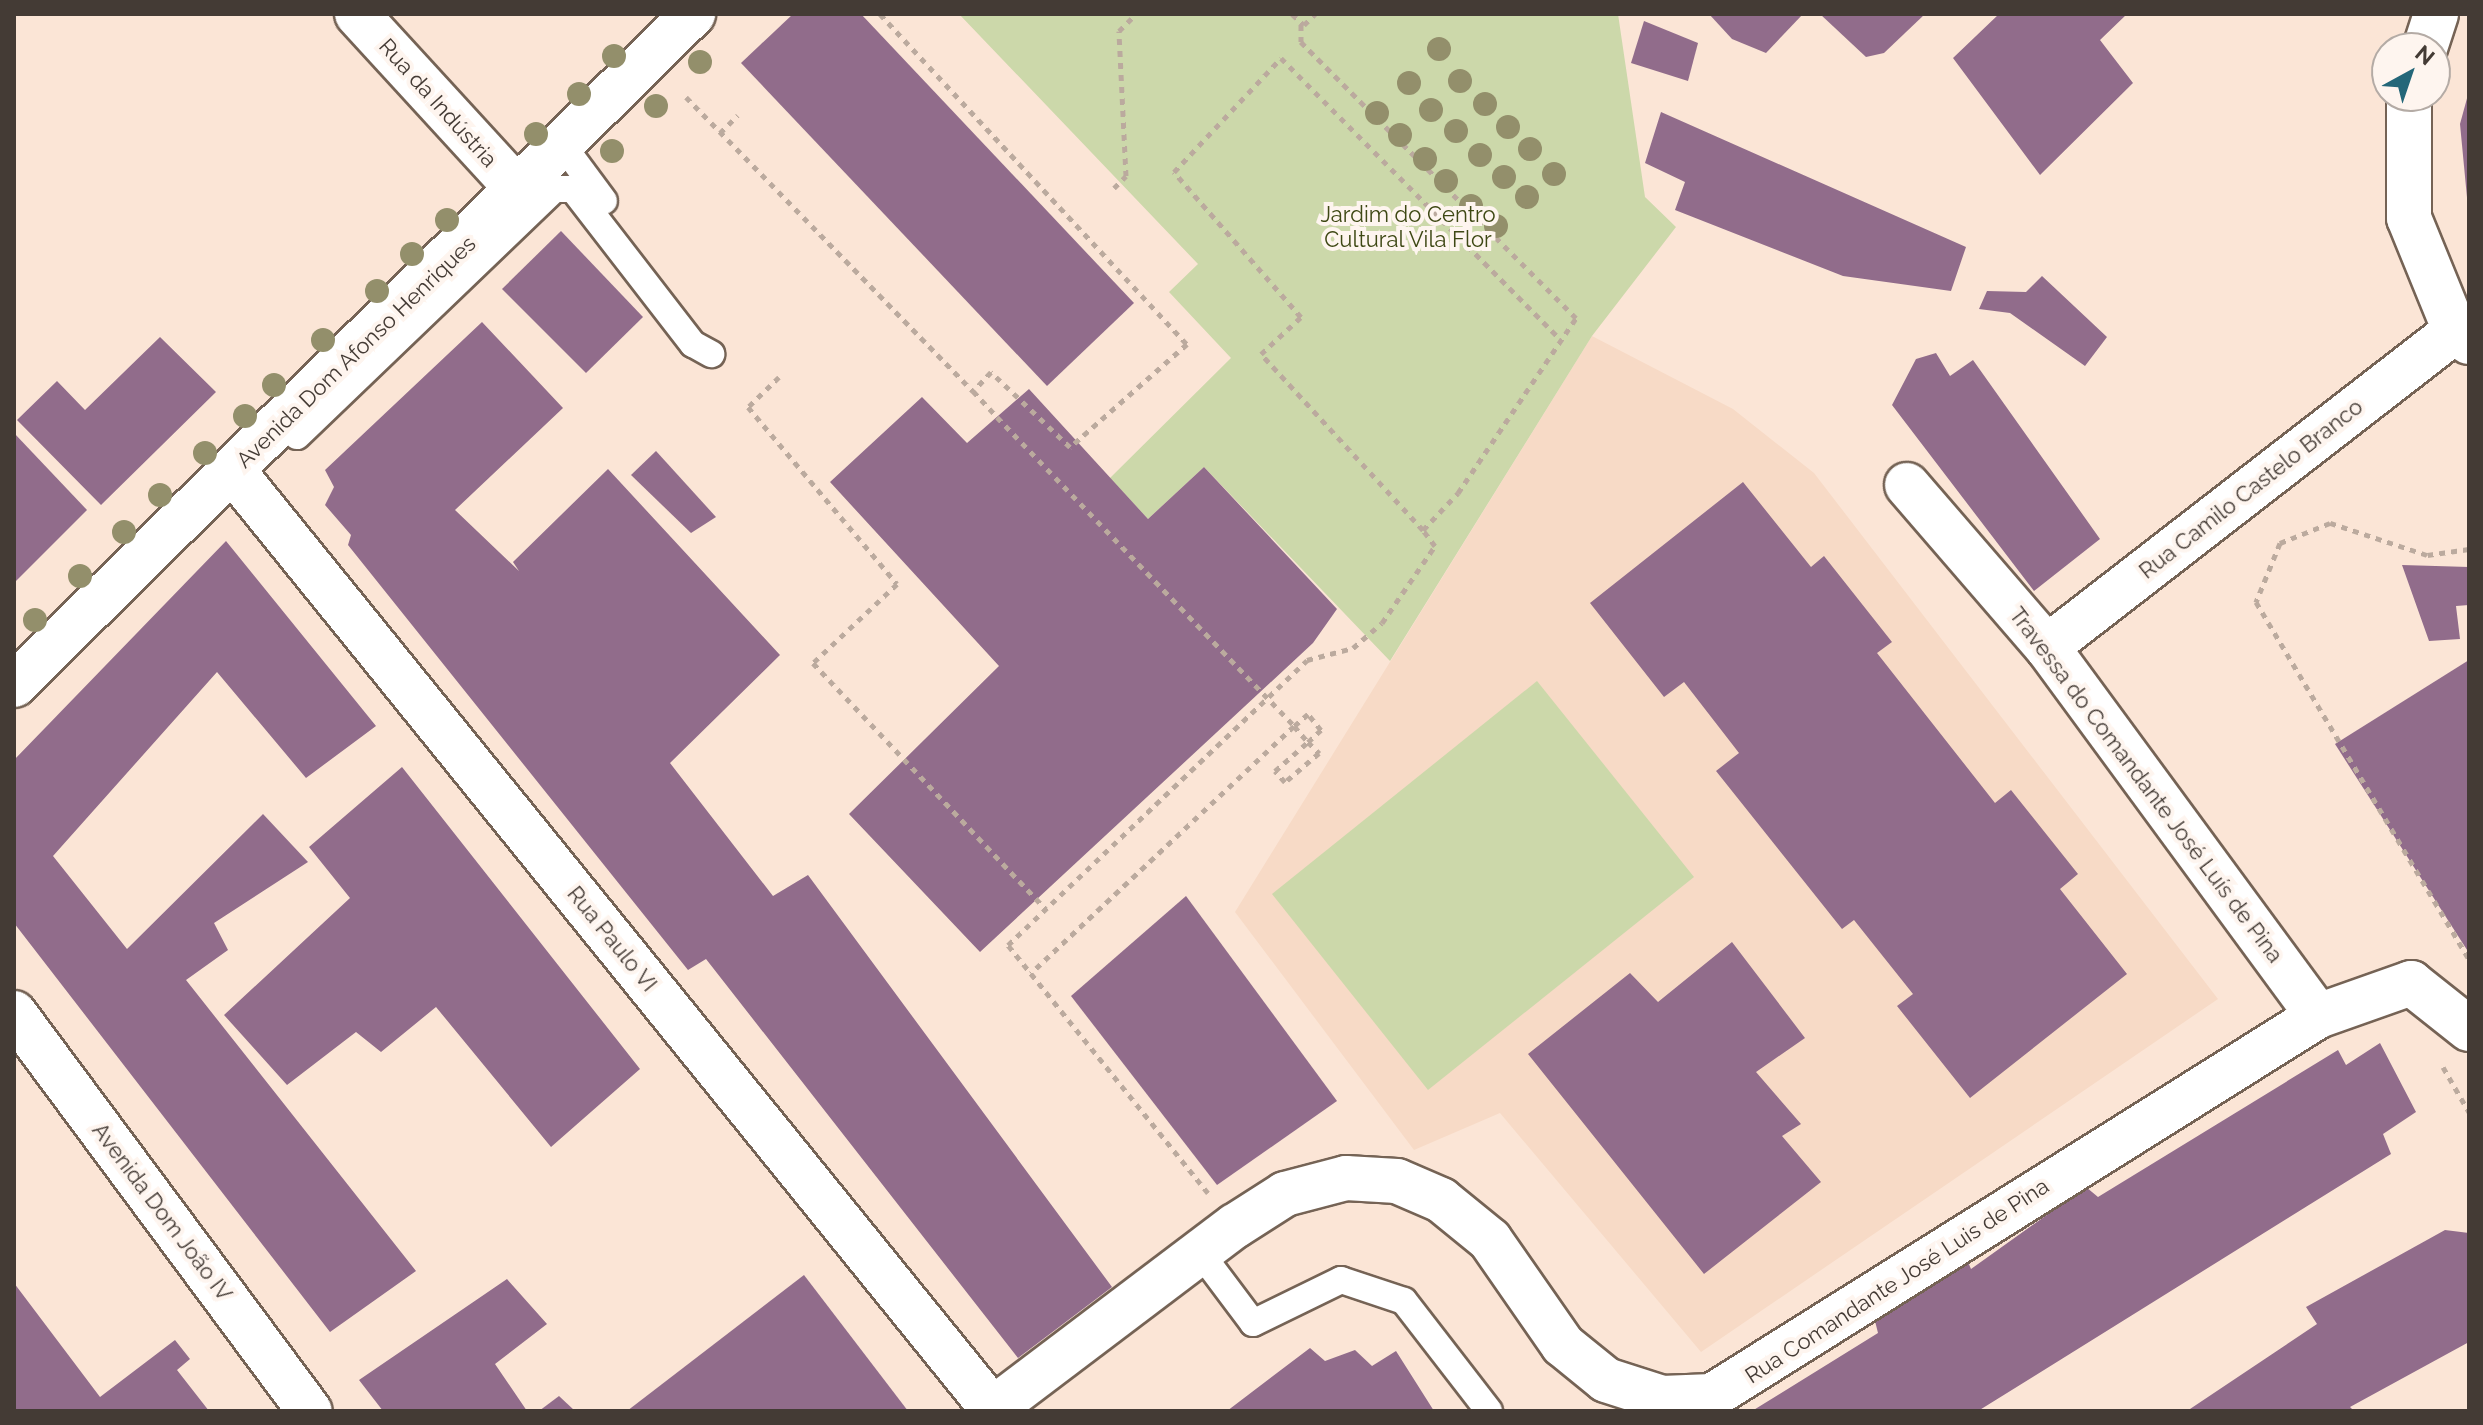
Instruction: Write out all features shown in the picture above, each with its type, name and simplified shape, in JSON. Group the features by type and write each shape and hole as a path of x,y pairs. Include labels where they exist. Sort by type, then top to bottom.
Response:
{"street":[{"name":"Rua da Indústria","path":"357,14 519,191"},
{"name":"Avenida Dom Afonso Henriques","path":"14,685 239,478 693,14"},
{"name":"Rua Camilo Castelo Branco","path":"2047,647 2462,336 2409,218 2409,112"},
{"name":"Rua Paulo VI","path":"239,478 990,1409"},
{"name":"Travessa do Comandante José Luís de Pina","path":"1907,485 2047,647 2318,1016"},
{"name":"Rua Comandante José Luis de Pina","path":"990,1409 1199,1251 1285,1194 1346,1178 1397,1181 1441,1200 1490,1240 1563,1345 1606,1380 1662,1398 1712,1396 2318,1016 2411,983 2469,1029"},
{"name":"Avenida Dom João IV","path":"14,1013 310,1411"}],"lane":[{"path":"239,478 555,189 573,189 693,344 711,354 703,333 564,147"},
{"path":"1199,1251 1253,1323 1341,1280 1404,1301 1489,1411"}],"path":[{"path":"880,14 1187,344 1070,447 991,372 973,391"},
{"path":"1114,188 1126,176 1119,31 1136,14"},
{"path":"1292,14 1301,22 1301,42 1555,291 1576,318 1458,493 1423,530"},
{"path":"1301,22 1315,14"},
{"path":"1219,1207 1008,945 1307,660 1353,648 1382,623 1435,546 1261,354 1301,317 1174,172 1281,58 1560,339"},
{"path":"686,97 973,391 1294,726 1308,742 1319,753 1285,782 1275,771 1308,742 1321,730 1308,714 1294,726 1031,973"},
{"path":"720,133 738,115"},
{"path":"779,377 748,407 897,584 813,663 1046,909"},
{"path":"2469,549 2427,555 2330,523 2280,543 2256,602 2469,959"},
{"path":"2465,1103 2469,1112"}],"shaded area":[{"path":"1592,336 1733,409 1814,473 2218,999 1701,1352 1500,1113 1414,1150 1235,912"}],"green space":[{"name":"Jardim do Centro Cultural Vila Flor","path":"959,14 1618,14 1645,197 1676,227 1592,336 1390,661 1204,467 1148,519 1110,478 1231,358 1169,292 1198,264"},
{"path":"1537,681 1694,877 1428,1090 1272,894"}],"building":[{"path":"793,14 861,14 1134,303 1047,386 741,63"},
{"path":"1709,14 1803,14 1766,53 1732,39"},
{"path":"1820,14 1925,14 1884,53 1866,57"},
{"path":"1999,14 2127,14 2100,40 2133,83 2040,175 1953,58"},
{"path":"1644,21 1698,43 1688,81 1631,63"},
{"path":"2469,91 2469,208 2468,208 2460,124"},
{"path":"1661,112 1966,247 1951,291 1843,276 1675,210 1685,182 1645,163"},
{"path":"561,231 643,317 586,373 502,289"},
{"path":"2042,276 2107,337 2085,366 2010,313 1979,309 1987,291 2026,292"},
{"path":"482,322 563,408 455,510 519,571 513,562 608,469 780,655 670,763 773,896 808,875 1112,1287 1018,1358 706,959 688,970 348,545 351,535 325,505 334,487 325,470"},
{"path":"160,337 216,392 101,505 17,420 57,381 85,410"},
{"path":"1936,353 1950,376 1973,360 2100,539 2034,591 1892,405 1916,359"},
{"path":"1029,389 1148,519 1204,467 1337,609 1313,643 980,952 849,814 999,666 830,482 922,397 967,443"},
{"path":"14,433 87,510 14,583"},
{"path":"656,451 716,517 691,533 631,475"},
{"path":"1743,482 1811,567 1824,556 1892,642 1877,653 1995,803 2011,790 2078,874 2060,889 2127,974 1970,1098 1897,1006 1913,994 1854,920 1842,929 1716,771 1739,753 1684,682 1664,697 1590,603"},
{"path":"226,541 376,726 306,778 217,672 53,856 127,949 263,814 308,862 214,923 228,950 186,980 416,1271 330,1332 14,923 14,760"},
{"path":"2402,565 2469,567 2469,605 2456,606 2460,639 2429,641"},
{"path":"2469,660 2469,953 2335,744"},
{"path":"402,767 640,1069 551,1147 436,1007 381,1052 356,1032 287,1085 224,1015 350,898 309,847"},
{"path":"1186,896 1337,1101 1217,1185 1071,996"},
{"path":"1732,942 1805,1038 1756,1072 1801,1124 1782,1136 1821,1182 1704,1274 1528,1054 1630,973 1658,1002"},
{"path":"2380,1043 2416,1112 2383,1134 2391,1154 1978,1411 1752,1411 1878,1333 1874,1317 1964,1253 1971,1269 2086,1187 2098,1197 2338,1050 2346,1065"},
{"path":"2445,1230 2469,1233 2469,1342 2350,1407 2354,1411 2187,1411 2317,1324 2306,1307"},
{"path":"804,1275 908,1411 627,1411"},
{"path":"507,1279 547,1324 495,1364 527,1411 383,1411 359,1380"},
{"path":"14,1283 100,1397 175,1340 190,1359 177,1370 209,1411 14,1411"},
{"path":"1310,1348 1325,1361 1355,1350 1372,1366 1396,1351 1434,1411 1227,1411"},
{"path":"559,1396 575,1411 539,1411"}]}
